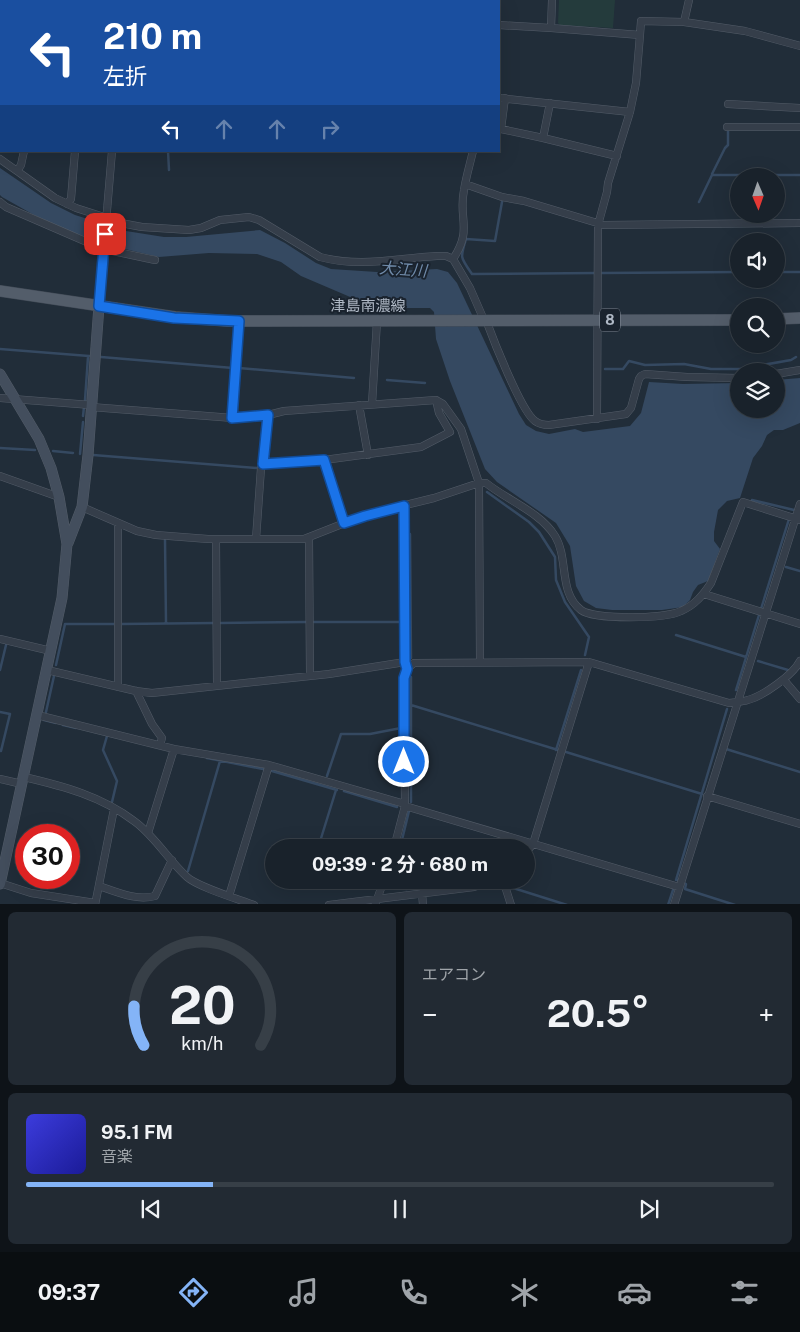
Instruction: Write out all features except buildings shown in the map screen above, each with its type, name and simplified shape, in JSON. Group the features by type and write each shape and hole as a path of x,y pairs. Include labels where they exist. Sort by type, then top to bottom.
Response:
{"main road":[{"name":"津島南濃線","path":"0,291 174,318 239,321 730,320"},
{"path":"785,319 800,318"}],"street":[{"path":"551,28 552,0"},
{"path":"684,22 689,0"},
{"path":"597,419 598,224 608,183 630,112 636,83 641,21 684,22 745,31 800,46"},
{"path":"500,25 640,36"},
{"path":"617,156 501,129 502,98 630,112"},
{"path":"542,138 550,103"},
{"path":"728,104 800,108"},
{"path":"727,127 800,127"},
{"path":"17,171 21,165 24,152"},
{"path":"67,204 71,200 75,152"},
{"path":"67,544 82,507 112,152"},
{"path":"453,259 459,250 465,230 463,209 465,184 473,152"},
{"path":"0,159 55,198 67,204 106,219 142,228 189,230 201,228 220,220 249,218 259,220 320,257 330,260 377,263 437,256 446,256 453,259 470,288 508,374 530,416 540,424 549,425 623,416 629,412 639,379 645,374 730,378"},
{"path":"465,184 502,197 524,201 598,224 800,223"},
{"path":"2,205 104,248 155,260"},
{"path":"232,418 239,321"},
{"path":"372,404 377,321"},
{"path":"785,372 800,370"},
{"path":"0,374 39,439 51,468 59,497 67,544 62,598 1,880 31,893 95,904 114,809"},
{"path":"0,398 232,418 268,415 284,411 436,400 443,404 461,429 479,483 480,662"},
{"path":"263,464 324,460 421,447 450,432 439,413 436,400"},
{"path":"359,405 368,455"},
{"path":"256,539 261,468 268,415"},
{"path":"324,460 344,523"},
{"path":"0,476 59,497"},
{"path":"82,507 137,531 156,535 216,539 304,538 365,516 434,498 479,483 486,483 547,526 555,536 561,549 566,586 572,601 582,611 595,615 663,616 682,611 698,600 711,583 742,502 798,519"},
{"path":"674,904 792,530 798,519 800,504"},
{"path":"396,839 405,805 404,506"},
{"path":"118,523 118,687"},
{"path":"792,530 800,536"},
{"path":"309,537 310,676"},
{"path":"216,539 218,686"},
{"path":"704,594 800,624"},
{"path":"0,639 51,651"},
{"path":"47,670 152,693 414,663 589,662 729,702 750,700 784,680 796,669 800,661"},
{"path":"535,839 589,662"},
{"path":"784,680 800,699"},
{"path":"136,691 152,724 162,738 160,745"},
{"path":"37,715 174,749 269,765 517,839"},
{"path":"148,833 174,749"},
{"path":"229,896 269,765"},
{"path":"0,779 23,781 83,792 132,819 148,833 187,877 229,896 254,904"},
{"path":"707,796 800,824"},
{"path":"535,845 679,888"},
{"path":"99,886 130,897 148,898 155,896 172,860"},
{"path":"376,902 381,889"},
{"path":"329,904 376,902 422,893 457,889"},
{"path":"506,889 512,904"},
{"path":"422,893 423,904"}],"green space":[{"path":"559,0 615,0 613,28 560,25 558,23"}],"water":[{"path":"0,168 51,203 75,215 126,231 164,237 186,237 260,230 316,263 331,269 377,272 437,269 448,272 457,283 519,414 526,425 536,431 549,434 575,429 583,432 630,426 641,413 649,382 683,384 730,383 730,418 785,418 785,379 800,378 800,423 783,430 774,430 767,435 753,458 740,498 727,501 718,510 714,541 720,549 708,581 698,585 690,600 683,607 662,610 612,610 596,608 584,601 576,586 570,546 556,523 497,482 485,469 450,381 436,339 434,312 430,308 376,308 301,276 281,262 257,254 209,253 159,257 99,243 34,215 0,195"}],"waterway":[{"path":"712,174 728,145 728,130"},
{"path":"168,152 169,170"},
{"path":"699,202 712,175 800,175"},
{"path":"502,202 495,241 466,239 462,257 472,274 596,273"},
{"path":"602,273 730,272"},
{"path":"785,272 800,272"},
{"path":"0,349 89,356"},
{"path":"85,400 88,357"},
{"path":"101,357 233,368"},
{"path":"605,369 623,369 629,361 645,365 684,364 711,369 740,369 791,360 796,357"},
{"path":"239,368 354,378"},
{"path":"387,380 425,383"},
{"path":"83,416 84,407"},
{"path":"80,454 83,422"},
{"path":"0,448 35,450"},
{"path":"53,451 73,453"},
{"path":"93,455 257,468"},
{"path":"487,492 529,522 539,532 555,557 556,580 565,602 589,637 585,655"},
{"path":"752,500 794,510"},
{"path":"761,609 789,519"},
{"path":"410,534 411,658"},
{"path":"165,540 166,623"},
{"path":"786,567 800,571"},
{"path":"736,690 759,615"},
{"path":"221,623 306,622"},
{"path":"314,622 401,622"},
{"path":"121,624 214,623"},
{"path":"56,665 65,624 114,624"},
{"path":"676,635 746,657"},
{"path":"0,670 6,645"},
{"path":"758,661 788,670"},
{"path":"556,750 581,670"},
{"path":"46,712 54,676"},
{"path":"411,677 411,776"},
{"path":"411,705 558,750"},
{"path":"678,880 676,880 727,709"},
{"path":"0,712 10,714 0,750"},
{"path":"44,720 56,723"},
{"path":"63,725 76,728"},
{"path":"327,776 341,734 370,734 401,728"},
{"path":"107,736 103,750 117,781 112,802"},
{"path":"726,749 800,772"},
{"path":"566,752 702,794"},
{"path":"207,758 263,769"},
{"path":"188,871 220,761"},
{"path":"272,771 337,790"},
{"path":"411,785 411,802"},
{"path":"321,839 336,790"},
{"path":"344,791 397,807"},
{"path":"402,839 409,811"},
{"path":"684,883 686,884 685,889 732,904"},
{"path":"516,889 564,904"},
{"path":"668,904 673,890"}],"route":[{"path":"105,234 99,306 174,318 239,321 232,418 268,415 263,464 324,460 344,523 404,506 405,662 407,669 404,678 404,762"}],"water label":[{"name":"大江川","path":"403,269"}]}
